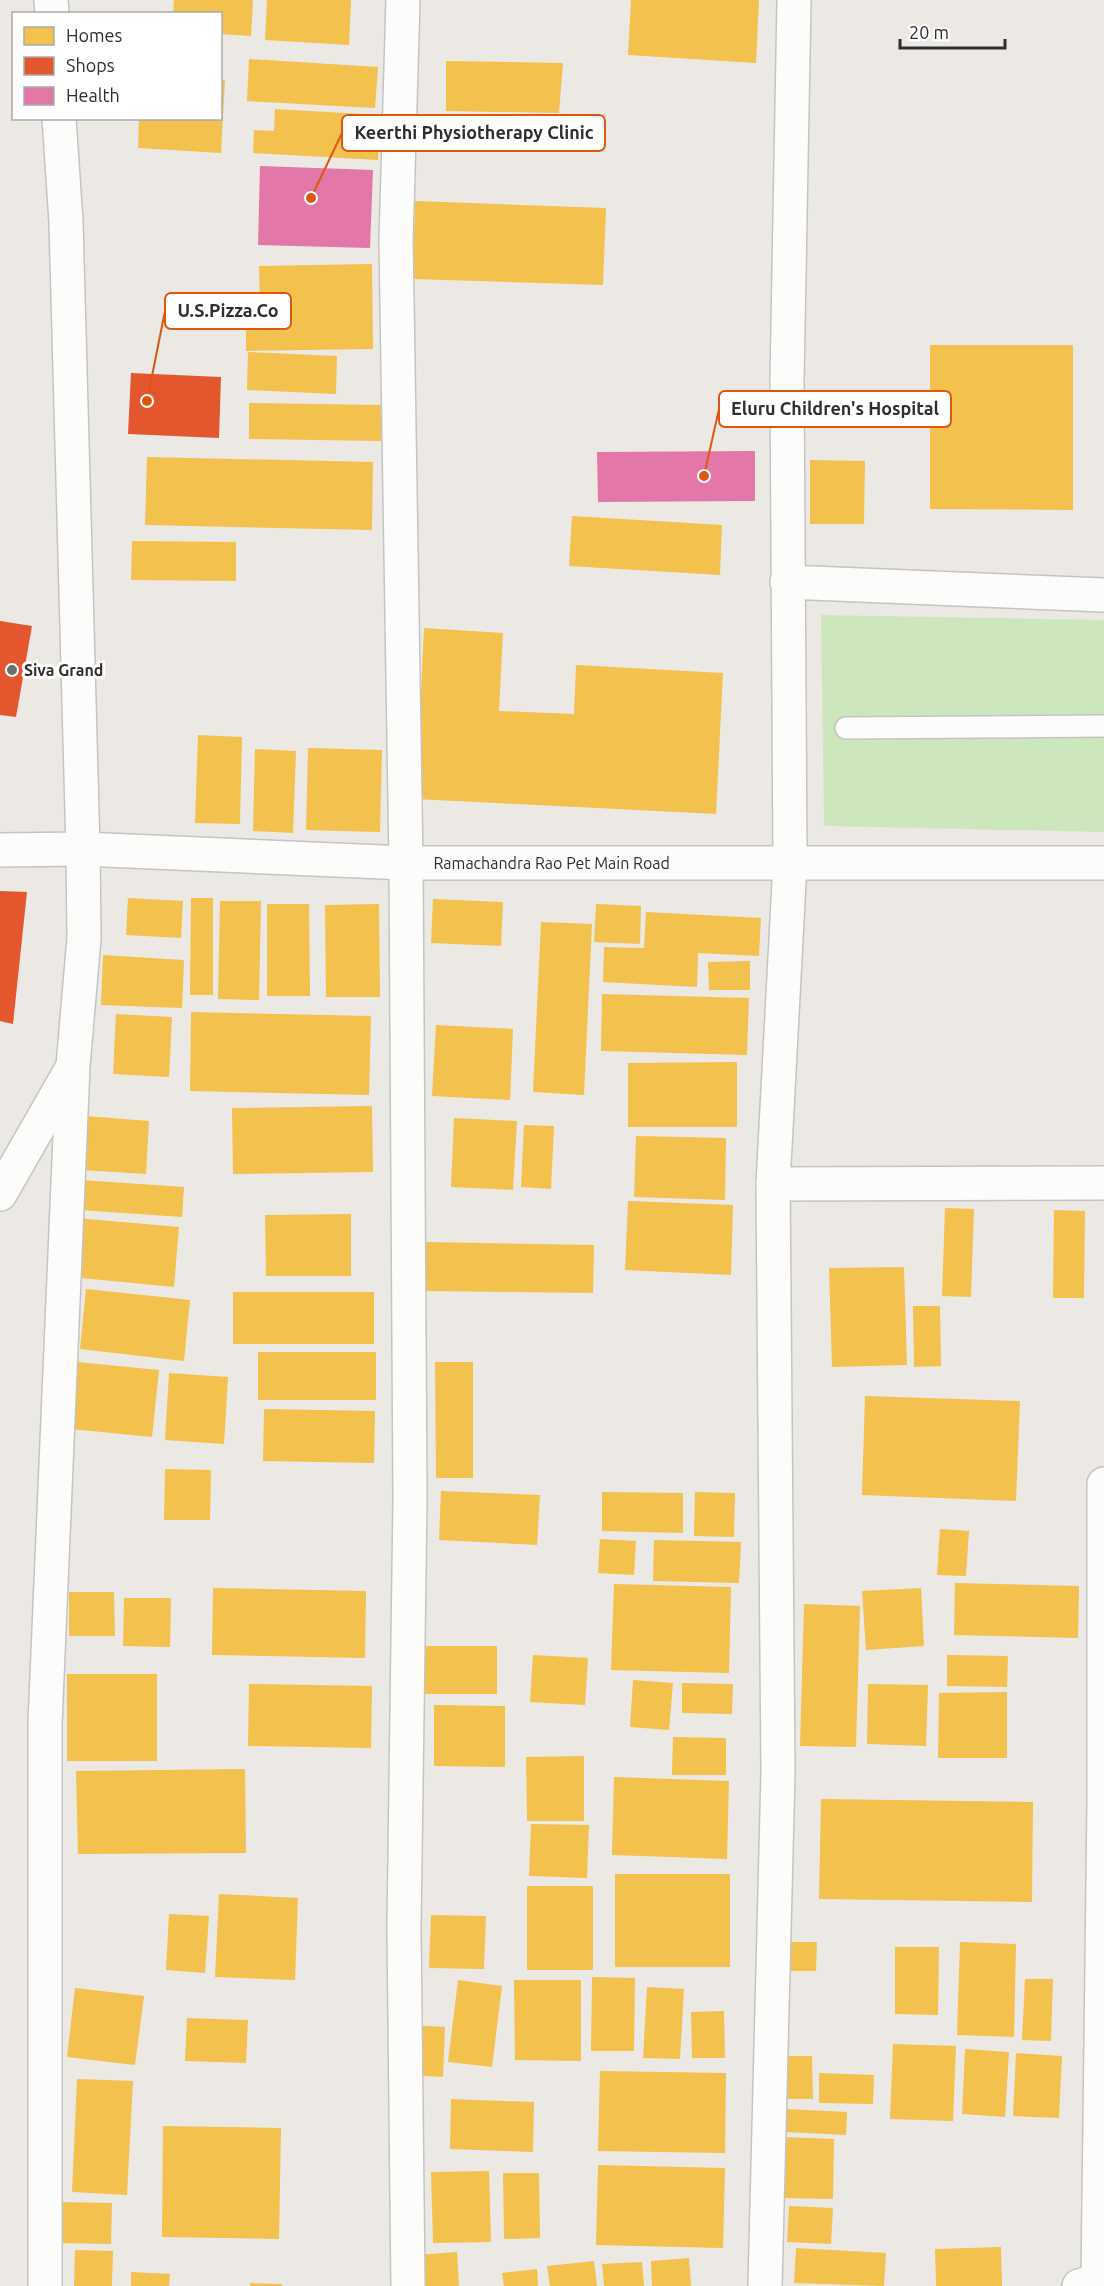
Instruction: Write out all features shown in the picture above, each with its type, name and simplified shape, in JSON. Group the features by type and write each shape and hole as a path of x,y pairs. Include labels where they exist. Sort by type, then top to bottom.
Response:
{"street":[{"path":"403,0 396,241 406,862 410,1499 404,1928 408,2286"},
{"path":"765,2286 778,1772 773,1184 790,864 787,380 794,0"},
{"path":"45,2286 45,1724 73,1066 84,938 66,222 59,120"},
{"path":"787,582 1104,595"},
{"name":"Ramachandra Rao Pet Main Road","path":"0,850 83,849 406,862 1104,863"},
{"path":"0,1194 73,1066"},
{"path":"773,1184 1104,1183"},
{"path":"1094,2282 1104,1804 1104,1484"}],"lane":[{"path":"846,728 1104,726"}],"green space":[{"path":"821,615 1104,620 1104,832 824,826"}],"building: Homes":[{"path":"174,0 253,0 251,36 222,34 222,12 173,12"},
{"path":"267,0 351,0 349,45 265,40"},
{"path":"631,0 759,0 756,63 628,55"},
{"path":"249,59 378,67 375,108 247,101"},
{"path":"446,61 563,63 559,113 446,111"},
{"path":"222,80 225,80 221,153 138,148 139,120 222,120"},
{"path":"275,109 380,115 378,160 253,153 254,130 274,131"},
{"path":"415,201 606,208 603,285 413,279"},
{"path":"372,264 373,349 246,351 246,314 260,314 259,266"},
{"path":"930,345 1073,345 1073,510 930,509"},
{"path":"248,352 337,356 336,394 247,390"},
{"path":"249,403 381,405 381,441 249,439"},
{"path":"147,457 373,462 372,530 145,525"},
{"path":"810,460 865,461 864,524 810,524"},
{"path":"572,516 722,525 720,575 569,566"},
{"path":"132,541 236,542 236,581 131,580"},
{"path":"424,628 503,633 499,711 574,714 576,665 723,673 716,814 416,799"},
{"path":"198,735 242,737 240,824 195,823"},
{"path":"308,748 382,750 380,832 306,830"},
{"path":"255,749 296,751 293,833 253,831"},
{"path":"128,898 183,901 181,938 126,935"},
{"path":"191,898 213,898 213,995 190,995"},
{"path":"433,899 503,902 501,946 431,943"},
{"path":"220,901 261,901 259,1000 218,999"},
{"path":"267,904 309,904 310,996 267,996"},
{"path":"379,904 380,997 326,997 325,905"},
{"path":"596,904 641,906 640,944 594,942"},
{"path":"646,912 761,918 759,956 698,953 697,987 603,982 604,947 644,948"},
{"path":"541,922 592,924 584,1095 533,1092"},
{"path":"103,955 184,960 182,1008 101,1005"},
{"path":"750,961 750,990 709,990 708,962"},
{"path":"602,994 749,998 747,1055 601,1051"},
{"path":"191,1012 371,1016 369,1095 190,1091"},
{"path":"116,1014 172,1017 169,1077 113,1074"},
{"path":"436,1025 513,1029 510,1100 432,1096"},
{"path":"737,1062 737,1127 628,1127 628,1063"},
{"path":"372,1106 373,1172 233,1174 232,1108"},
{"path":"86,1116 149,1121 146,1174 82,1170"},
{"path":"454,1118 517,1121 513,1190 451,1187"},
{"path":"524,1125 554,1126 551,1189 521,1187"},
{"path":"636,1136 726,1138 725,1200 634,1197"},
{"path":"81,1180 184,1187 182,1217 80,1210"},
{"path":"628,1201 733,1205 731,1275 625,1270"},
{"path":"945,1208 974,1209 971,1297 942,1296"},
{"path":"1054,1210 1085,1211 1084,1298 1053,1298"},
{"path":"351,1214 351,1276 266,1276 265,1215"},
{"path":"76,1218 179,1227 174,1287 71,1277"},
{"path":"425,1242 594,1245 593,1293 425,1291"},
{"path":"904,1267 907,1365 832,1367 829,1268"},
{"path":"86,1289 190,1300 184,1361 80,1349"},
{"path":"233,1292 374,1292 374,1344 233,1344"},
{"path":"913,1306 940,1306 941,1366 914,1367"},
{"path":"258,1352 376,1352 376,1400 258,1400"},
{"path":"77,1362 159,1370 152,1437 71,1429"},
{"path":"435,1362 473,1362 473,1478 436,1478"},
{"path":"169,1373 228,1377 224,1444 165,1440"},
{"path":"865,1396 1020,1401 1016,1501 862,1495"},
{"path":"264,1409 375,1411 374,1463 263,1461"},
{"path":"165,1469 211,1470 210,1520 164,1520"},
{"path":"441,1491 540,1495 537,1545 439,1540"},
{"path":"602,1492 683,1493 683,1533 602,1531"},
{"path":"695,1492 735,1493 734,1537 694,1536"},
{"path":"940,1529 969,1531 966,1576 937,1575"},
{"path":"600,1539 636,1541 634,1575 598,1573"},
{"path":"654,1540 741,1542 739,1583 653,1581"},
{"path":"955,1583 1079,1586 1078,1638 954,1635"},
{"path":"614,1584 731,1587 729,1673 611,1670"},
{"path":"213,1588 366,1591 365,1658 212,1655"},
{"path":"921,1588 924,1646 866,1650 862,1591"},
{"path":"69,1592 114,1592 115,1636 69,1636"},
{"path":"124,1598 171,1598 170,1647 123,1646"},
{"path":"804,1604 860,1606 856,1747 800,1746"},
{"path":"419,1646 497,1646 497,1694 420,1694"},
{"path":"533,1655 588,1658 585,1705 530,1702"},
{"path":"947,1655 1008,1656 1007,1687 947,1686"},
{"path":"67,1674 157,1674 157,1761 67,1761"},
{"path":"633,1680 673,1683 669,1730 630,1727"},
{"path":"682,1683 733,1684 732,1714 682,1713"},
{"path":"249,1684 372,1686 371,1748 248,1746"},
{"path":"868,1684 928,1685 926,1746 867,1744"},
{"path":"1007,1692 1007,1758 938,1758 939,1693"},
{"path":"434,1705 505,1706 505,1767 434,1766"},
{"path":"673,1737 726,1738 726,1775 672,1775"},
{"path":"584,1756 584,1821 527,1821 526,1757"},
{"path":"245,1769 246,1853 78,1854 76,1771"},
{"path":"614,1777 729,1781 727,1859 612,1855"},
{"path":"821,1799 1033,1802 1032,1902 819,1899"},
{"path":"531,1824 589,1825 587,1878 529,1876"},
{"path":"615,1874 730,1874 730,1967 615,1967"},
{"path":"527,1886 593,1886 593,1970 527,1970"},
{"path":"219,1894 298,1898 295,1980 215,1977"},
{"path":"169,1914 209,1916 205,1973 166,1970"},
{"path":"431,1915 486,1916 484,1969 429,1968"},
{"path":"789,1942 817,1942 816,1971 789,1971"},
{"path":"960,1942 1016,1944 1014,2037 957,2035"},
{"path":"895,1947 939,1947 938,2015 895,2014"},
{"path":"592,1977 635,1978 634,2051 591,2051"},
{"path":"1025,1979 1053,1979 1051,2041 1022,2040"},
{"path":"458,1980 502,1986 492,2067 448,2062"},
{"path":"514,1980 581,1980 581,2061 515,2060"},
{"path":"647,1987 684,1989 680,2059 643,2058"},
{"path":"75,1988 144,1996 135,2065 67,2057"},
{"path":"724,2011 725,2058 692,2058 691,2012"},
{"path":"187,2018 248,2020 246,2063 185,2061"},
{"path":"411,2025 445,2027 443,2077 408,2075"},
{"path":"893,2044 956,2046 953,2121 890,2119"},
{"path":"965,2049 1009,2052 1005,2117 962,2114"},
{"path":"1016,2053 1062,2056 1059,2118 1013,2116"},
{"path":"786,2056 812,2056 813,2099 786,2099"},
{"path":"600,2071 726,2073 725,2153 598,2151"},
{"path":"819,2073 874,2075 873,2104 819,2103"},
{"path":"77,2079 133,2081 127,2195 72,2192"},
{"path":"451,2099 534,2102 533,2152 450,2149"},
{"path":"786,2109 847,2112 846,2135 785,2132"},
{"path":"163,2126 281,2128 279,2239 162,2237"},
{"path":"784,2137 834,2139 833,2199 783,2198"},
{"path":"598,2165 725,2168 723,2248 596,2245"},
{"path":"489,2171 491,2242 433,2243 431,2172"},
{"path":"503,2173 539,2173 540,2238 504,2239"},
{"path":"59,2202 112,2203 111,2244 58,2243"},
{"path":"789,2206 833,2208 831,2244 787,2242"},
{"path":"1001,2247 1002,2286 936,2286 935,2249"},
{"path":"796,2248 886,2253 884,2286 794,2283"},
{"path":"75,2250 113,2251 112,2286 74,2286"},
{"path":"457,2252 459,2286 417,2286 415,2255"},
{"path":"689,2258 691,2286 652,2286 651,2261"},
{"path":"594,2261 597,2286 550,2286 547,2266"},
{"path":"642,2262 644,2286 604,2286 602,2264"},
{"path":"537,2269 538,2286 504,2286 502,2273"},
{"path":"131,2272 170,2274 169,2286 131,2286"},
{"path":"250,2283 282,2284 282,2286 250,2286"}],"building: Shops":[{"path":"131,373 221,377 219,438 128,434"},
{"name":"Siva Grand","path":"0,621 32,626 16,717 0,715"},
{"path":"0,891 27,892 13,1024 0,1021"}],"building: Health":[{"path":"260,166 373,170 370,248 258,245"},
{"path":"755,451 755,501 598,502 597,452"}],"place":[{"name":"Keerthi Physiotherapy Clinic","path":"311,198"},
{"name":"U.S.Pizza.Co","path":"147,401"},
{"name":"Eluru Children's Hospital","path":"704,476"},
{"name":"Siva Grand","path":"12,670"}]}
